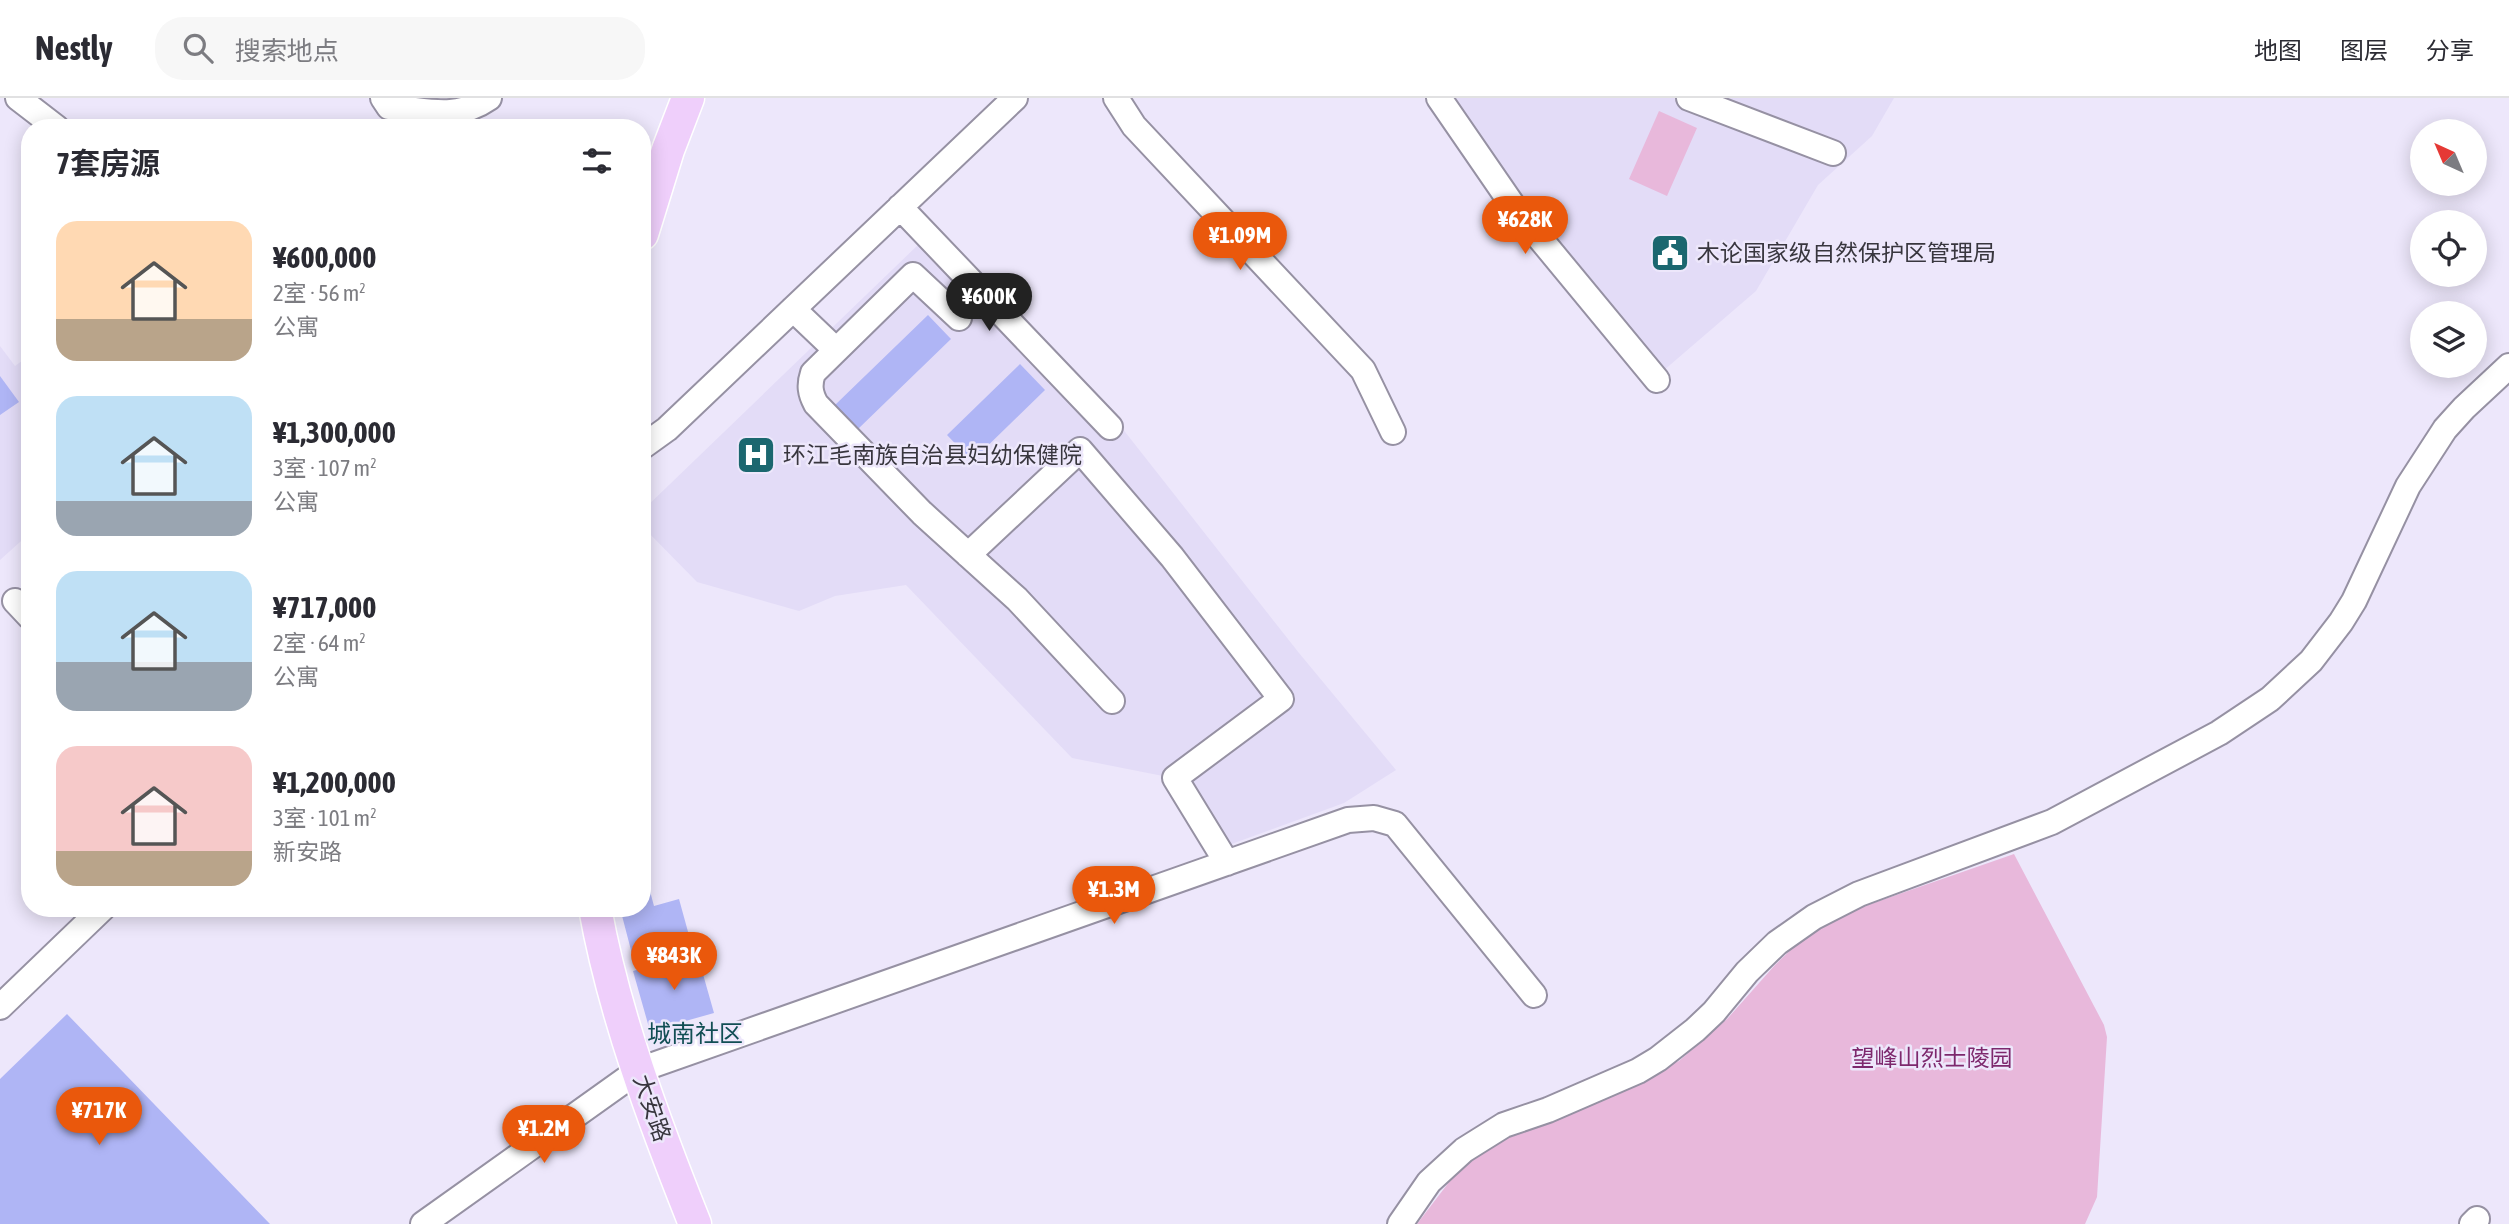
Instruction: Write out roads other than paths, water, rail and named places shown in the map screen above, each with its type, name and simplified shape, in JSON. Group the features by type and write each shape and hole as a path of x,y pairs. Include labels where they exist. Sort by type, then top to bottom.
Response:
{"main road":[{"path":"651,205 688,98"},
{"name":"大安路","path":"596,917 639,1070 695,1224"}],"street":[{"path":"18,98 45,119"},
{"path":"386,102 454,113 465,111 489,98"},
{"path":"651,441 667,429 1016,98"},
{"path":"1116,98 1134,126 1363,370 1393,432"},
{"path":"1438,98 1514,207 1657,380"},
{"path":"1689,98 1833,153"},
{"path":"900,207 1110,428"},
{"path":"959,318 912,275 813,373 810,388 816,404 922,513 1017,599 1112,701"},
{"path":"793,309 836,350"},
{"path":"1400,1224 1429,1182 1464,1150 1504,1125 1548,1110 1639,1071 1658,1059 1714,1012 1747,972 1777,943 1814,917 1859,894 2052,822 2219,733 2270,699 2311,661 2341,622 2354,601 2408,486 2445,429 2509,366"},
{"path":"968,555 1080,450 1172,557 1282,699 1175,778 1227,863"},
{"path":"423,1224 639,1070 1348,820 1374,818 1395,824 1534,995"},
{"path":"0,1007 94,917"}],"place":[{"name":"木论国家级自然保护区管理局","path":"1670,253"},
{"name":"环江毛南族自治县妇幼保健院","path":"756,455"}],"district":[{"name":"城南社区","path":"695,1034"}],"park label":[{"name":"望峰山烈士陵园","path":"1932,1058"}]}
